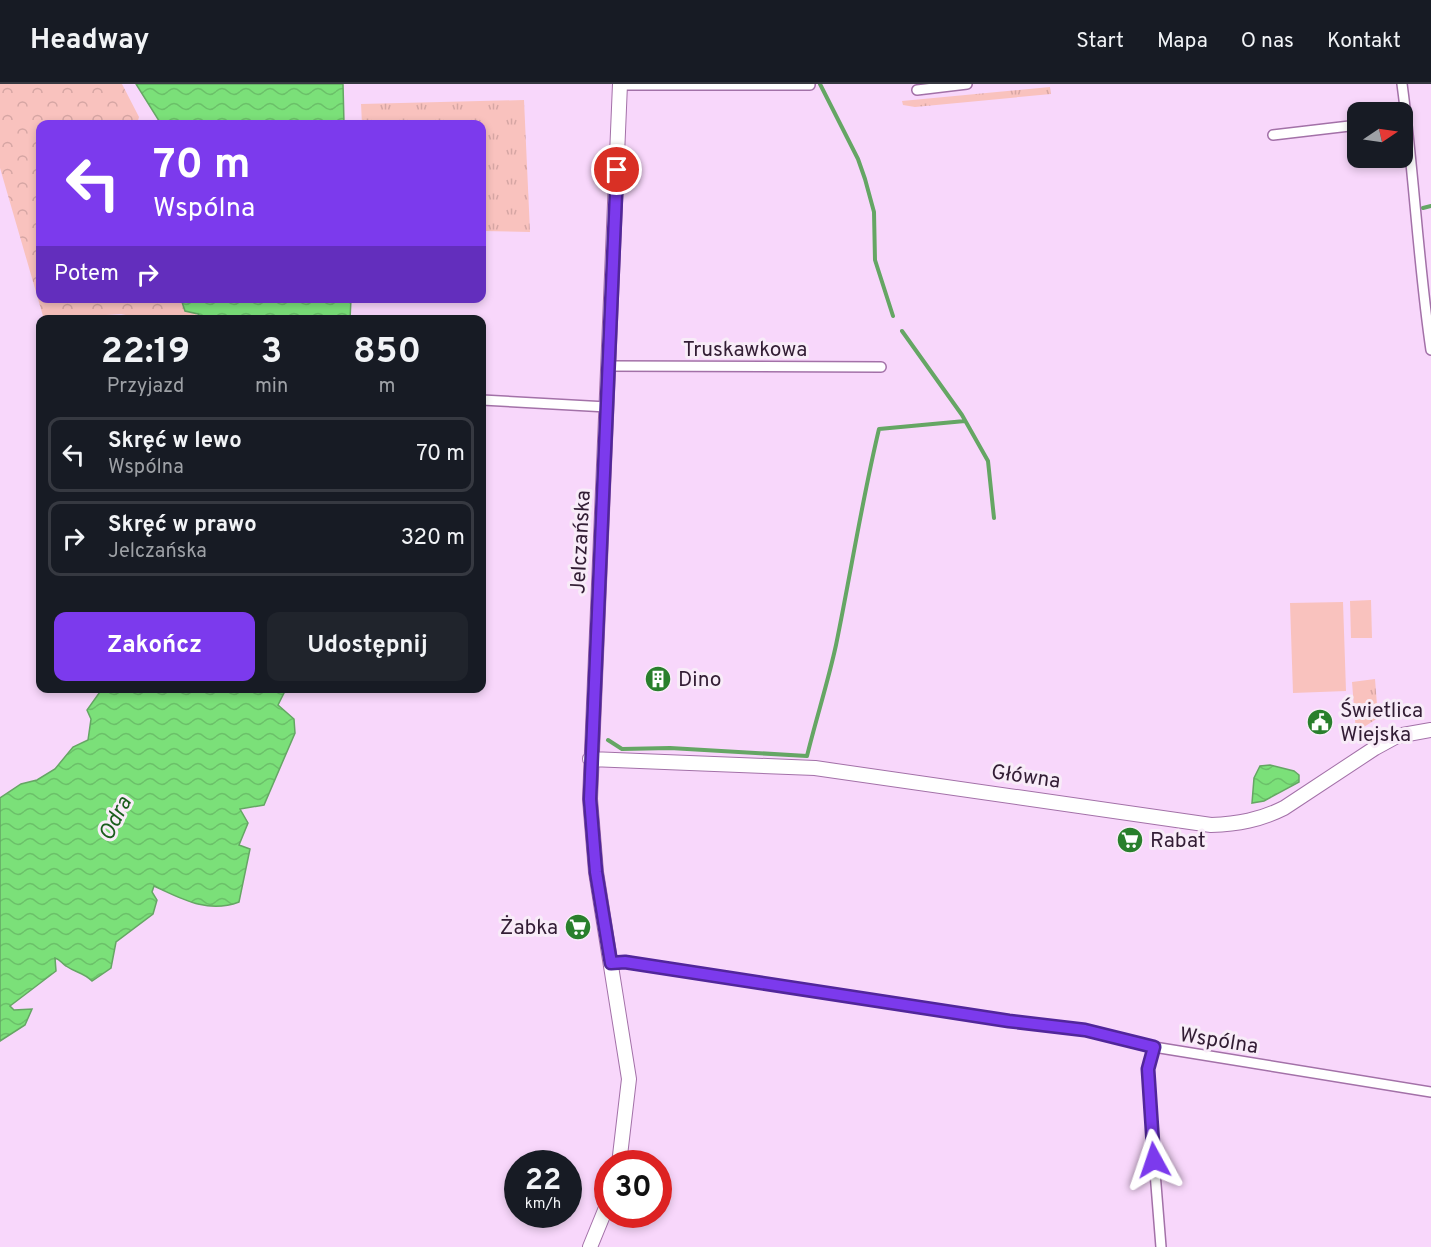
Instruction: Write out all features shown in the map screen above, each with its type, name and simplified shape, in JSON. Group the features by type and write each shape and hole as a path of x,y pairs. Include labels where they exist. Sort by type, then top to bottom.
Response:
{"main road":[{"name":"Jelczańska","path":"620,85 590,799 596,872 629,1079 621,1150"},
{"name":"Główna","path":"590,759 815,768 1211,825 1240,824 1265,818 1397,736 1431,730"},
{"path":"590,1247 598,1228"}],"street":[{"path":"917,90 967,84"},
{"path":"1402,84 1404,102"},
{"path":"620,85 810,85"},
{"path":"1273,135 1347,126"},
{"path":"1410,168 1419,266 1431,350"},
{"name":"Truskawkowa","path":"608,366 880,367"},
{"path":"486,400 607,406"},
{"name":"Wspólna","path":"611,963 625,962 998,1019 1085,1030 1154,1047 1431,1092"},
{"path":"1154,1047 1148,1069 1161,1247"}],"green space":[{"path":"0,84 122,84 139,117 138,120 36,120 36,292 0,168"},
{"path":"1050,87 1051,94 915,107 903,105 902,101"},
{"path":"524,100 530,232 486,231 486,120 362,120 361,104"},
{"path":"39,303 182,303 197,315 121,314 43,315"},
{"path":"1371,600 1372,638 1351,638 1350,601"},
{"path":"1343,602 1346,691 1293,693 1290,603"},
{"path":"1375,679 1378,718 1356,732 1352,682"}],"water":[{"path":"136,84 343,84 344,120 158,120"},
{"path":"182,303 351,303 350,315 199,315 185,311"},
{"name":"Odra","path":"99,693 284,693 278,705 294,719 295,733 264,805 240,809 248,823 239,845 250,849 239,902 206,906 185,900 154,886 152,892 157,900 153,914 116,942 111,968 92,981 55,958 56,971 10,1006 14,1010 32,1009 25,1025 0,1041 0,798 21,784 37,780 55,769 73,747 88,740 91,719 87,710"},
{"path":"1270,765 1294,771 1299,775 1299,782 1264,801 1252,803 1254,778 1260,766"}],"waterway":[{"path":"820,84 858,159 865,179 874,212 875,260 893,316"},
{"path":"1423,208 1431,206"},
{"path":"902,331 962,415 988,461 994,518"},
{"path":"608,740 622,749 670,748 807,756 836,645 879,429 965,421"}],"place":[{"name":"Dino","path":"658,679"},
{"name":"Świetlica Wiejska","path":"1320,722"},
{"name":"Rabat","path":"1130,840"},
{"name":"Żabka","path":"578,927"}],"route":[{"path":"617,170 590,759 590,799 596,872 611,963 625,962 1009,1021 1085,1030 1154,1047 1148,1069 1154,1160"}]}
